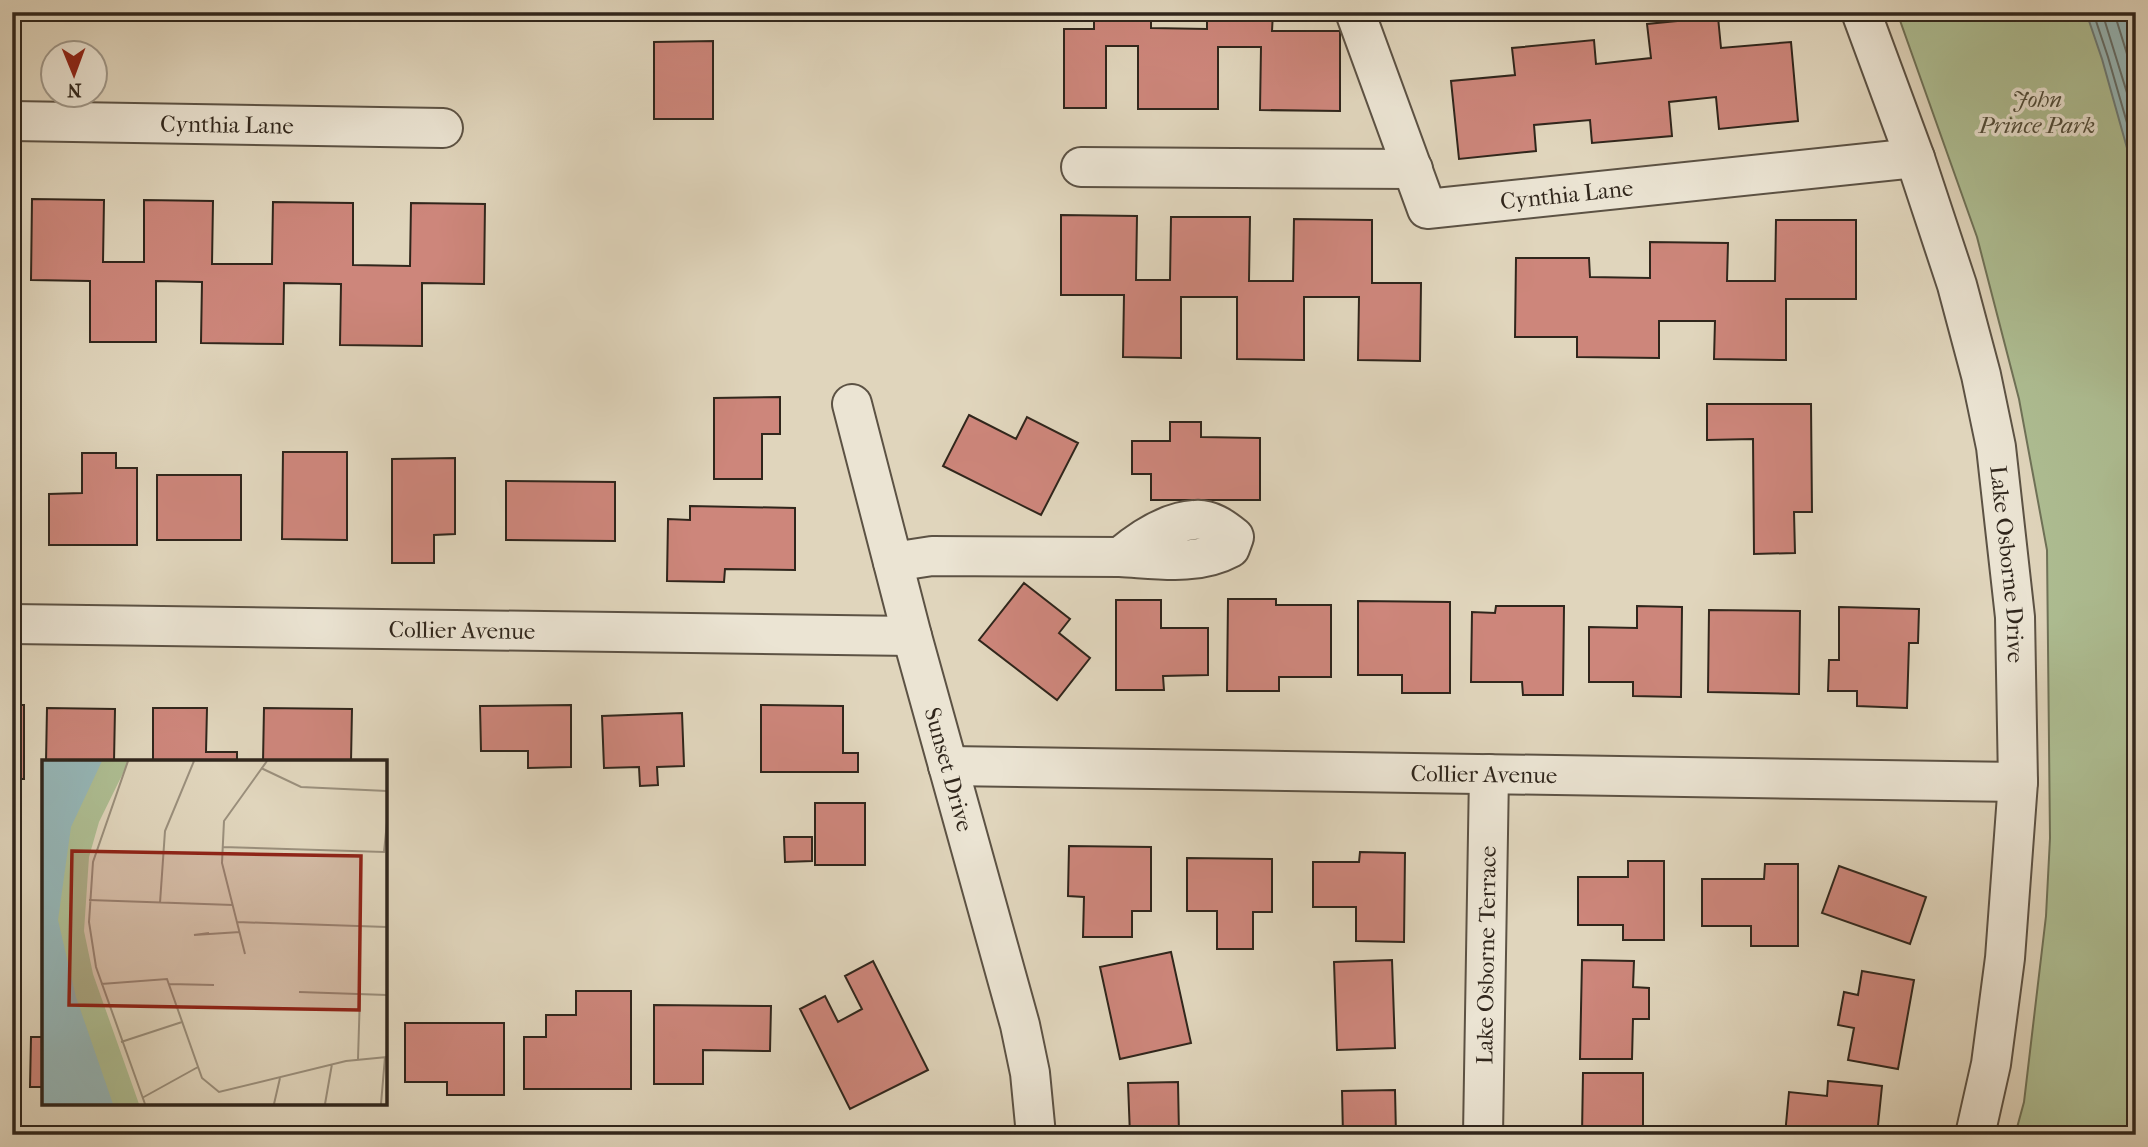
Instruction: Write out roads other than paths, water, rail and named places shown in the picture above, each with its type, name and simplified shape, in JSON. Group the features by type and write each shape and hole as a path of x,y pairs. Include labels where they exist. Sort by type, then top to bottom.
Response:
{"street":[{"name":"Cynthia Lane","path":"1355,12 1427,209 1915,159"},
{"name":"Lake Osborne Drive","path":"1861,12 1915,159 1957,285 1981,375 1996,447 2015,617 2018,782 2005,958 1991,1064 1975,1135"},
{"name":"Cynthia Lane","path":"12,121 443,128"},
{"path":"1081,167 1413,169"},
{"name":"Sunset Drive","path":"852,404 912,636 1020,1025 1030,1073 1036,1135"},
{"path":"893,562 932,556 1120,557"},
{"name":"Collier Avenue","path":"12,624 912,636"},
{"name":"Collier Avenue","path":"948,766 2018,782"},
{"name":"Lake Osborne Terrace","path":"1483,1135 1489,774"}],"water":[{"path":"2086,12 2136,12 2136,180 2102,59"}],"park label":[{"name":"John Prince Park","path":"2037,112"}]}
